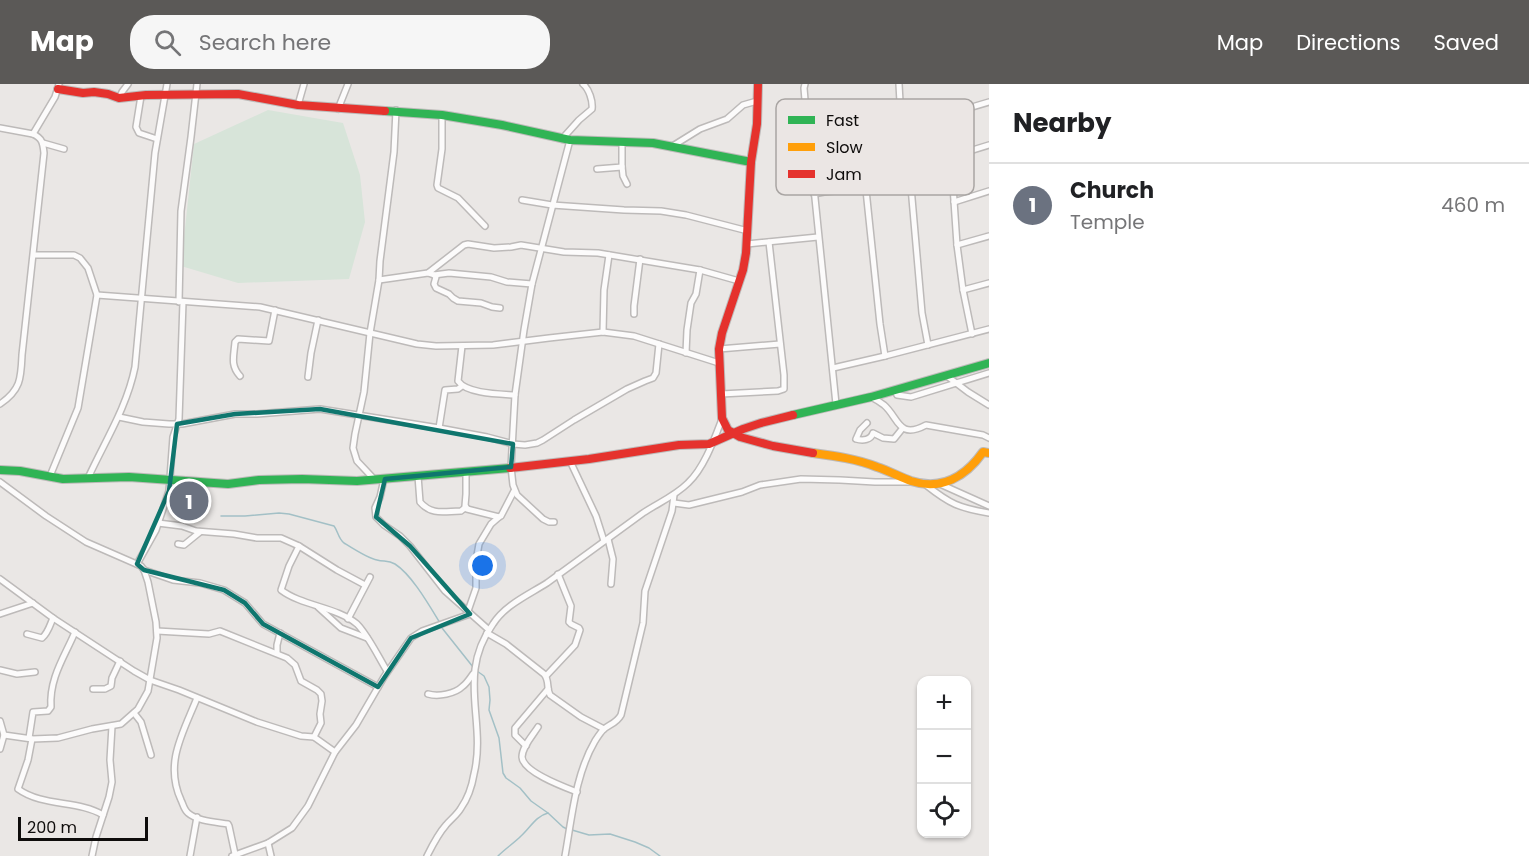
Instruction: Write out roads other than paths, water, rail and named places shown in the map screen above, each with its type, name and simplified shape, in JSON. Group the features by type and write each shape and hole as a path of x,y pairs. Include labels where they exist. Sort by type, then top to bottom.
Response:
{"street":[{"path":"119,98 128,84"},
{"path":"88,478 119,417 132,383 143,299 157,139 167,84"},
{"path":"137,564 158,524 169,491 173,437 179,419 180,211 197,84"},
{"path":"298,105 304,84"},
{"path":"338,109 348,84"},
{"path":"554,522 543,519 514,491 512,467 515,395 532,284 566,139 577,122 592,109 589,91 583,84"},
{"path":"758,84 747,244 739,281 724,324 719,349 722,418 725,426 741,437 807,453 856,460 925,485 940,484 961,476 983,452 989,453"},
{"path":"805,84 805,99"},
{"path":"899,84 900,99"},
{"path":"33,134 55,97 58,86 83,93 94,92 119,98 238,94 298,105 338,109 396,110 442,115 566,139 653,143 751,162"},
{"path":"141,96 136,128 139,133 157,139"},
{"path":"671,147 700,129 727,119 743,105 757,101"},
{"path":"974,106 989,102"},
{"path":"374,480 360,466 354,455 355,434 367,370 370,333 379,280 394,152 396,110"},
{"path":"442,115 442,149 438,188 458,198 485,226"},
{"path":"0,128 33,134 43,143 64,149"},
{"path":"622,141 622,176 627,183"},
{"path":"0,404 15,392 21,377 44,153 43,143"},
{"path":"974,150 989,145"},
{"path":"597,169 622,166"},
{"path":"954,202 989,191"},
{"path":"813,195 836,405"},
{"path":"867,195 885,356"},
{"path":"912,195 918,277 928,345"},
{"path":"954,195 957,245 972,334"},
{"path":"522,200 552,205 661,211 748,231"},
{"path":"957,245 989,236"},
{"path":"747,244 818,237"},
{"path":"721,394 784,389 769,242"},
{"path":"431,274 464,245 494,248 521,245 640,259 700,270 739,281"},
{"path":"34,255 74,255 81,258 88,268 97,295 86,349 78,408 50,476"},
{"path":"603,332 604,290 609,255"},
{"path":"634,314 640,259"},
{"path":"687,353 687,330 691,303 696,294 700,270"},
{"path":"379,280 455,273 532,284"},
{"path":"431,274 436,277 434,284 436,288 449,294 455,300 500,308"},
{"path":"963,290 989,283"},
{"path":"97,295 245,305 417,344 505,345 603,332 634,336 719,363"},
{"path":"240,376 233,365 235,342 238,339 269,341 274,310"},
{"path":"308,377 318,320"},
{"path":"833,368 989,329"},
{"path":"119,417 143,422 177,424 235,414 320,409 439,428 525,445 543,440 627,389 653,378 656,373 659,344"},
{"path":"719,349 780,344"},
{"path":"462,346 458,381 462,386 487,393 515,395"},
{"path":"0,470 20,471 63,479 129,477 228,484 260,480 374,480 570,461 713,442 771,421 871,397 989,363"},
{"path":"895,390 897,395 911,397 989,373"},
{"path":"947,376 989,405"},
{"path":"439,428 445,390 458,389 462,386"},
{"path":"871,397 886,407 902,429 919,429 926,425 989,438"},
{"path":"427,856 444,827 464,804 475,772 477,739 474,673 477,655 488,631 502,612 674,495 693,477 713,442 722,418"},
{"path":"867,423 860,430 856,439 867,439 872,437 873,433 894,439 902,429"},
{"path":"570,461 613,559 610,584"},
{"path":"418,476 420,502 423,506 438,513 461,512 466,507 466,472"},
{"path":"384,479 375,508 379,522 400,536 442,587 488,631 546,676 550,695 581,717 604,729"},
{"path":"674,503 689,505 742,492 760,485 801,479 912,482"},
{"path":"0,482 86,542 137,564 144,570 173,580 200,583 224,590 245,603 263,624 378,687"},
{"path":"940,484 989,506"},
{"path":"925,485 953,504 989,513"},
{"path":"469,612 476,588 476,561 479,544 491,524 499,517 514,491"},
{"path":"565,856 581,774 590,752 604,729 615,723 621,715 643,623 645,591 674,503 674,495"},
{"path":"466,507 499,517"},
{"path":"158,524 182,526 200,532 257,538 277,537 299,546 336,570 365,585"},
{"path":"178,544 184,544 200,532"},
{"path":"299,546 281,590 302,601 316,604 358,626 387,671"},
{"path":"4,735 31,739 58,738 121,724 134,713 148,691 157,631 144,570"},
{"path":"546,676 575,645 580,630 569,622 571,606 558,574"},
{"path":"348,619 370,577"},
{"path":"0,579 53,618 150,680 257,723 301,736 314,737 335,752"},
{"path":"0,614 33,603"},
{"path":"316,604 341,628 367,638"},
{"path":"197,698 175,752 173,768 177,793 188,813 230,826 233,855 268,843 292,828 317,791 335,752 356,725 387,671 408,642 416,635 469,612"},
{"path":"27,634 44,637 53,618"},
{"path":"157,631 209,634 220,631 292,661 301,681 321,694 321,723 314,737"},
{"path":"75,632 56,669 51,706 48,711 33,712 26,766 18,789 42,799 85,807 103,816"},
{"path":"277,653 276,645 280,633"},
{"path":"93,689 105,689 111,686 120,661"},
{"path":"0,670 17,674 35,672"},
{"path":"428,694 435,696 457,690 464,686 474,673"},
{"path":"526,746 515,735 515,728 548,689"},
{"path":"134,713 141,722 151,755"},
{"path":"0,721 4,735 0,749"},
{"path":"92,856 112,782 110,760 112,726"},
{"path":"538,728 526,746 522,758 527,767 577,792"},
{"path":"190,856 197,817"},
{"path":"268,843 271,856"}],"waterway":[{"path":"221,516 279,513 334,526 344,543 370,558 393,563 408,575 440,623"},
{"path":"442,628 473,667"},
{"path":"477,671 484,676 489,687 489,710 499,738 503,773 531,801 548,813"},
{"path":"498,856 537,819 548,813 567,829"},
{"path":"572,830 589,835 610,834 649,848 660,856"}],"place":[{"name":"Church","path":"189,501"}]}
